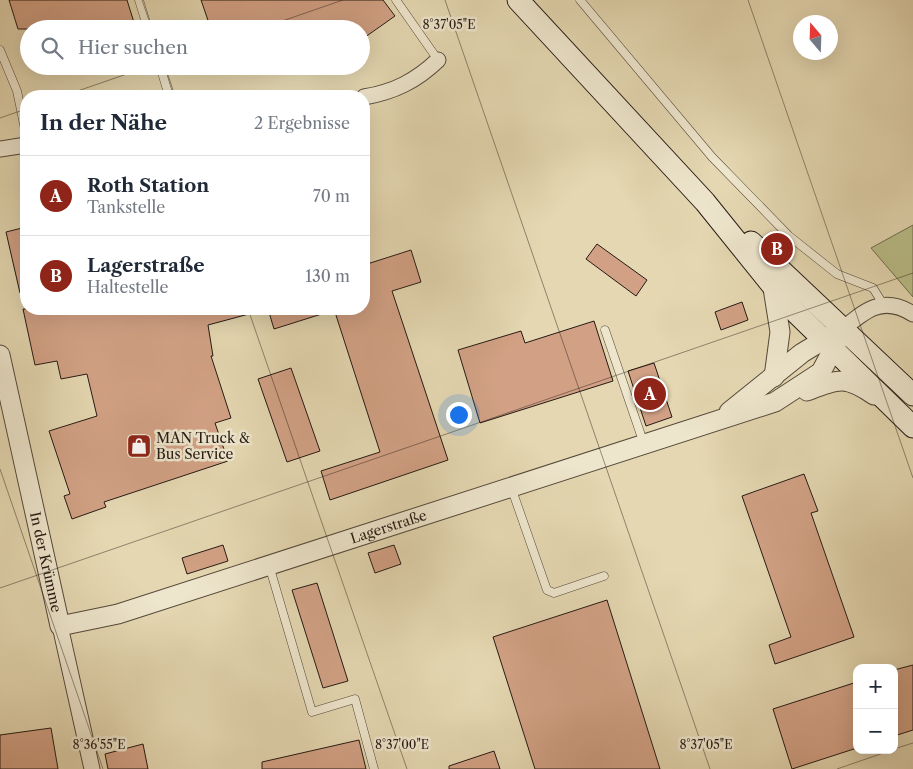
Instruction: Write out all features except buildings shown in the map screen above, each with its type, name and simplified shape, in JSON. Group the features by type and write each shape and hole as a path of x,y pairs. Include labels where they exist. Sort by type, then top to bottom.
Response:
{"main road":[{"path":"518,0 705,202 773,288 913,427"},
{"path":"705,202 760,250 842,330 913,395"}],"street":[{"path":"370,95 391,91 408,84 438,60"},
{"path":"0,149 20,146"},
{"path":"773,288 780,332 774,377"},
{"path":"842,330 863,313 883,304 906,310 913,314"},
{"name":"Lagerstraße","path":"60,626 118,614 775,402 821,372 829,345 842,330"},
{"name":"Lagerstraße","path":"716,421 742,404 802,353 829,345"},
{"name":"In der Krümme","path":"0,355 92,769"},
{"path":"775,402 836,380 852,383 864,388 896,412"}],"lane":[{"path":"138,0 145,20"},
{"path":"396,0 438,60"},
{"path":"580,0 712,157 789,236 836,274 873,288 883,304"},
{"path":"0,50 17,91 20,105"},
{"path":"163,75 167,90"},
{"path":"605,330 644,444"},
{"path":"511,487 547,590 554,593 604,576"},
{"path":"269,565 312,712 355,699 374,769"}],"green space":[{"path":"913,225 913,297 871,248"}],"place":[{"name":"Lagerstraße","path":"777,249"},
{"name":"Roth Station","path":"650,394"},
{"name":"MAN Truck & Bus Service","path":"139,446"}]}
